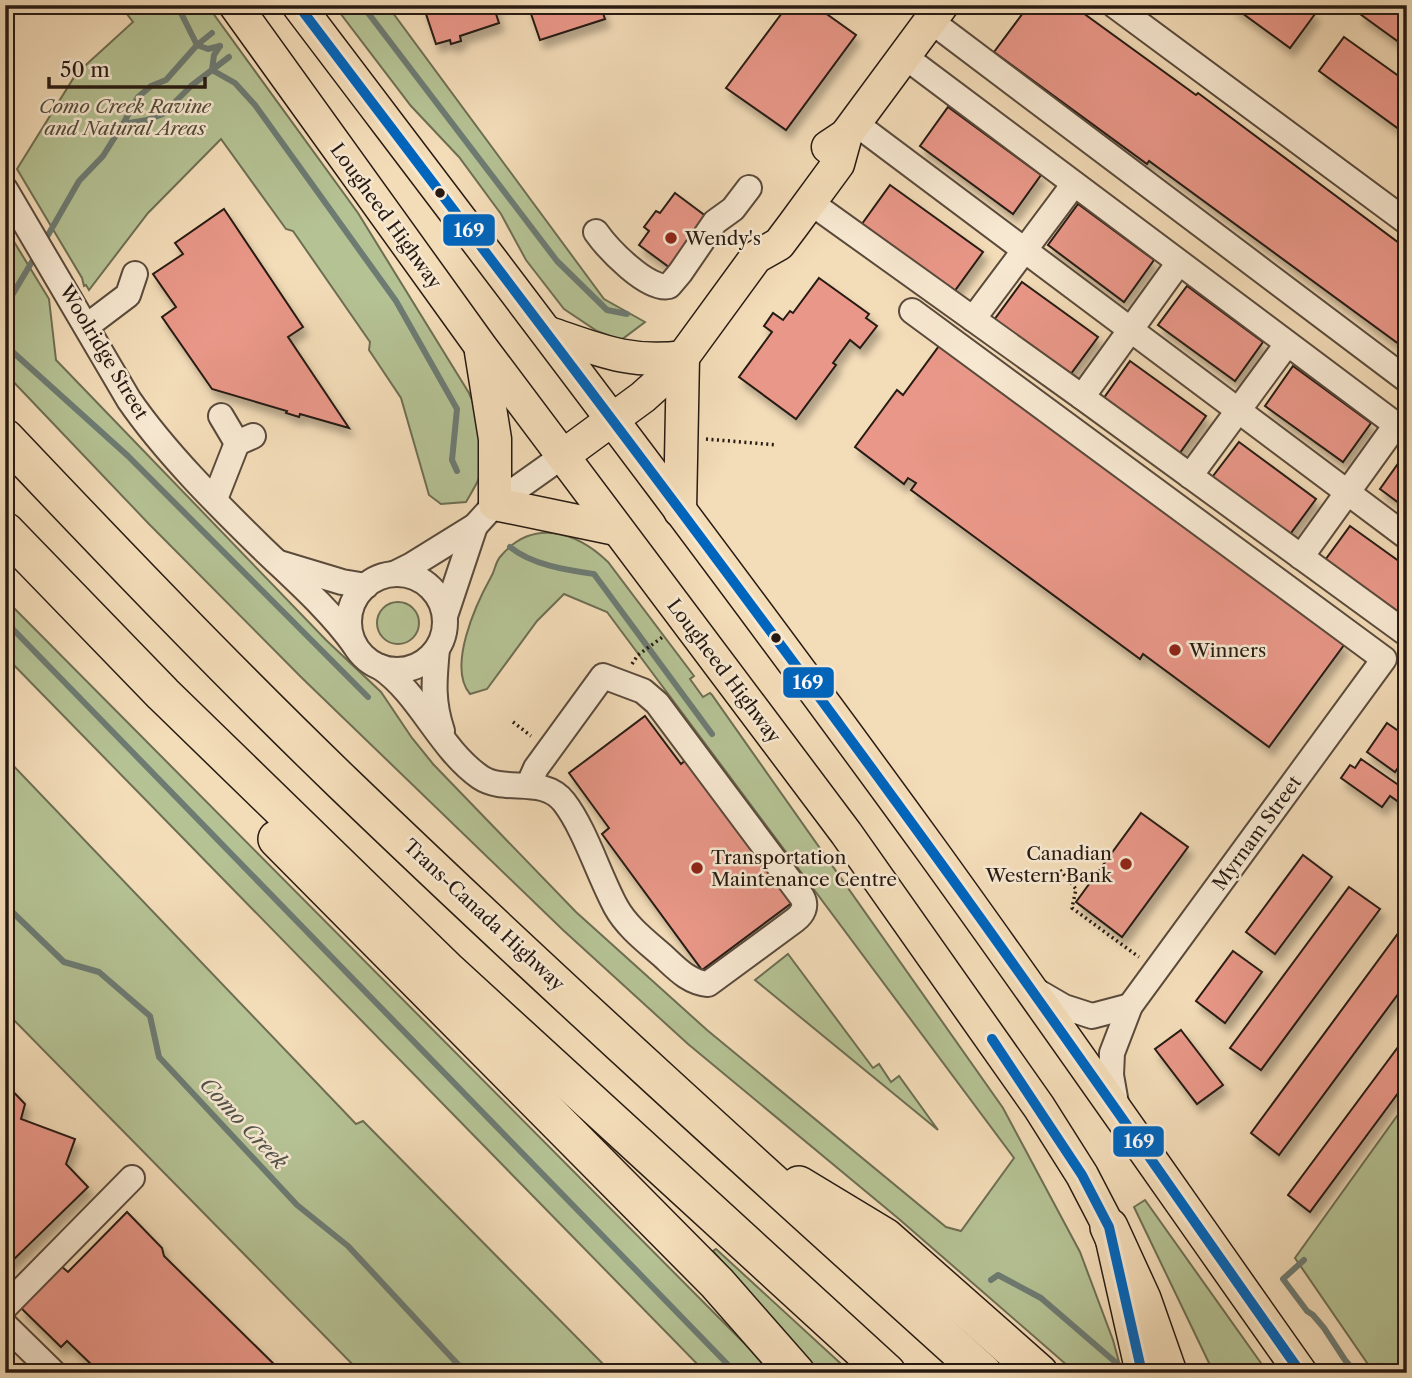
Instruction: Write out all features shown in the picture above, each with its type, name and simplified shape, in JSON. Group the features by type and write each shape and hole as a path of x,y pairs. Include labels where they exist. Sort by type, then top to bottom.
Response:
{"highway":[{"name":"Trans-Canada Highway","path":"5,438 174,615 344,784 726,1142 983,1373"},
{"path":"5,531 163,694 449,972 887,1373"},
{"path":"163,694 241,803 717,1283 796,1373"},
{"path":"726,1142 885,1237 1038,1373"},
{"path":"1109,1227 1138,1309 1168,1373"}],"main road":[{"name":"Lougheed Highway","path":"235,5 481,347 846,833 1040,1107 1082,1175 1109,1227"},
{"path":"298,5 549,333 1029,987 1301,1373"},
{"path":"564,455 643,397 682,357 756,257 762,232 769,221 821,152 850,129 936,10"},
{"path":"756,257 779,244 838,164 850,129"},
{"path":"549,333 625,358 658,360 682,357"},
{"path":"481,347 495,439 485,515 616,529"},
{"path":"680,511 682,357"},
{"path":"1138,1309 1142,1373"}],"street":[{"path":"1114,5 1407,222"},
{"path":"936,10 1407,380"},
{"path":"904,56 1178,264 1402,429 1301,557"},
{"path":"850,129 1024,250 1407,537"},
{"path":"973,318 1074,184"},
{"name":"Woolridge Street","path":"5,188 142,418 215,499 340,624 354,644"},
{"path":"596,232 611,251 647,280 657,286 669,286 715,222 733,209 748,188"},
{"path":"810,202 1407,634"},
{"path":"1082,397 1178,264"},
{"path":"87,326 136,291"},
{"name":"Myrnam Street","path":"912,312 1384,659 1130,1006 1112,1053 1111,1075 1117,1113"},
{"path":"1190,476 1287,344"},
{"path":"215,499 245,440 221,416"},
{"path":"527,786 536,768 603,676 643,691 657,703 804,900 804,910 795,920 708,984 695,982 682,974 636,931 617,909 564,801 542,788 499,784 481,778 431,726 403,685 360,654 354,644 349,628 350,613 355,598 366,586 412,565 485,515 564,455"},
{"path":"444,616 485,515"},
{"name":"Woolridge Street","path":"279,563 342,582 366,586"},
{"path":"394,574 421,581 432,590 440,602 445,628 437,649 434,704 446,742"},
{"path":"380,667 395,670 411,668 426,661 437,649"},
{"path":"1029,987 1064,1007 1092,1016 1130,1006"},
{"path":"5,1307 132,1178"},
{"path":"5,1325 54,1373"}],"path":[{"path":"696,438 777,445"},
{"path":"638,655 664,636"},
{"path":"513,722 539,742"},
{"path":"1060,870 1076,889 1072,908 1156,970"}],"green space":[{"name":"Como Creek Ravine and Natural Areas","path":"120,5 207,5 358,213 472,401 480,429 483,458 480,476 466,502 441,504 429,495 401,398 369,350 370,342 293,231 286,229 221,139 148,213 89,290 84,286 82,278 17,169 76,74 133,22"},
{"path":"334,5 387,5 604,299 645,322 621,340 597,331 564,309 526,260 501,214 459,157 411,106"},
{"path":"5,227 49,299 56,360 326,640 381,692 433,764 576,912 707,1030 946,1227 961,1231 1014,1158 607,612 564,594 537,621 487,689 470,694 461,668 466,636 498,559 526,537 554,533 582,543 608,562 694,676 690,679 703,697 710,693 712,695 1003,1108 1080,1252 1113,1340 1122,1373 1076,1373 899,1219 688,1044 563,930 302,678 149,524 5,373"},
{"path":"5,599 771,1373 706,1373 5,656"},
{"path":"398,602 413,608 419,623 413,638 398,644 383,638 377,623 383,608"},
{"path":"5,757 356,1124 363,1121 612,1373 361,1373 5,1011"},
{"path":"788,954 873,1068 879,1064 891,1082 899,1076 938,1130 755,980"},
{"path":"1407,1102 1407,1373 1374,1373 1295,1258"},
{"path":"1145,1200 1268,1373 1208,1373 1209,1363 1134,1207"},
{"path":"716,1249 851,1373 820,1373 713,1251"}],"building":[{"path":"432,5 499,5 492,9 499,23 460,36 461,41 451,44 450,40 436,44 424,8"},
{"path":"528,5 600,5 605,19 540,40"},
{"path":"788,5 814,5 856,35 786,130 726,88"},
{"path":"1029,5 1072,5 1196,95 1198,93 1407,249 1407,350 1149,161 1147,164 994,52"},
{"path":"1231,5 1304,5 1315,14 1290,48"},
{"path":"1366,5 1407,5 1407,48 1360,14"},
{"path":"1344,37 1407,82 1407,135 1319,71"},
{"path":"948,107 1041,175 1013,214 920,146"},
{"path":"890,185 983,252 951,296 859,228"},
{"name":"Wendy's","path":"675,193 711,220 673,270 639,245 649,231 644,227 656,211 660,213"},
{"path":"1078,204 1154,260 1124,302 1048,245"},
{"path":"224,209 303,327 288,337 349,428 300,414 299,417 212,389 162,317 176,307 153,274 183,254 175,243"},
{"path":"819,278 869,314 866,318 877,326 860,348 850,340 833,363 836,365 796,419 739,377 772,332 764,326 773,313 783,320 790,311 793,313"},
{"path":"1022,282 1098,337 1070,375 994,320"},
{"path":"1187,286 1263,342 1235,381 1158,325"},
{"path":"939,346 1344,645 1269,747 1143,654 1140,659 911,490 916,483 908,478 904,484 855,447 897,390 903,395"},
{"path":"1130,361 1206,416 1177,457 1101,402"},
{"path":"1293,366 1371,423 1343,462 1265,406"},
{"path":"1239,442 1316,499 1288,537 1210,480"},
{"path":"1407,451 1407,509 1380,489"},
{"path":"1350,526 1407,567 1407,613 1399,624 1320,567"},
{"name":"Transportation Maintenance Centre","path":"645,716 681,764 687,759 793,902 702,970 602,834 609,828 569,773"},
{"path":"1387,723 1407,737 1407,765 1402,762 1395,772 1367,752"},
{"path":"1361,759 1407,791 1407,799 1403,805 1390,796 1382,807 1341,778 1350,765 1355,768"},
{"path":"1141,813 1188,847 1122,937 1076,902"},
{"path":"1303,855 1332,877 1275,954 1246,932"},
{"path":"1349,887 1380,909 1261,1070 1230,1048"},
{"path":"1402,928 1407,932 1407,982 1279,1155 1251,1133"},
{"path":"1233,951 1262,972 1225,1023 1196,1001"},
{"path":"1181,1030 1223,1085 1197,1104 1155,1049"},
{"path":"1407,1035 1407,1081 1310,1212 1288,1195"},
{"path":"5,1083 25,1104 21,1119 75,1139 66,1164 88,1187 5,1268"},
{"path":"127,1212 162,1248 164,1256 283,1373 106,1373 99,1366 96,1369 67,1341 61,1347 20,1307 61,1266 68,1272"}],"waterway":[{"path":"123,124 138,97 151,86 166,80 197,45 177,5"},
{"path":"362,5 557,261 607,310 627,314"},
{"path":"197,45 212,33"},
{"path":"197,45 208,49 220,46"},
{"path":"212,70 214,55 220,46"},
{"name":"Como Creek","path":"44,242 79,181 103,156 123,124 163,114 191,86 229,57"},
{"path":"212,70 235,83 255,105 396,301 457,409 452,460 457,471"},
{"name":"Como Creek","path":"5,307 36,255"},
{"path":"5,345 128,456 368,697"},
{"path":"510,547 539,562 594,574 712,734"},
{"path":"5,621 736,1373"},
{"name":"Como Creek","path":"5,905 64,962 99,972 150,1016 159,1057 297,1205 348,1246 466,1373"},
{"path":"1304,1260 1283,1279 1307,1311 1324,1328 1356,1373"},
{"path":"991,1280 998,1275 1041,1298 1128,1373"}],"transit line":[{"name":"169","path":"298,5 854,744 1301,1373"},
{"name":"169","path":"992,1039 1082,1175 1109,1227 1142,1373"}],"place":[{"name":"Wendy's","path":"671,238"},
{"name":"Winners","path":"1175,650"},
{"name":"Canadian Western Bank","path":"1126,864"},
{"name":"Transportation Maintenance Centre","path":"697,868"}]}
